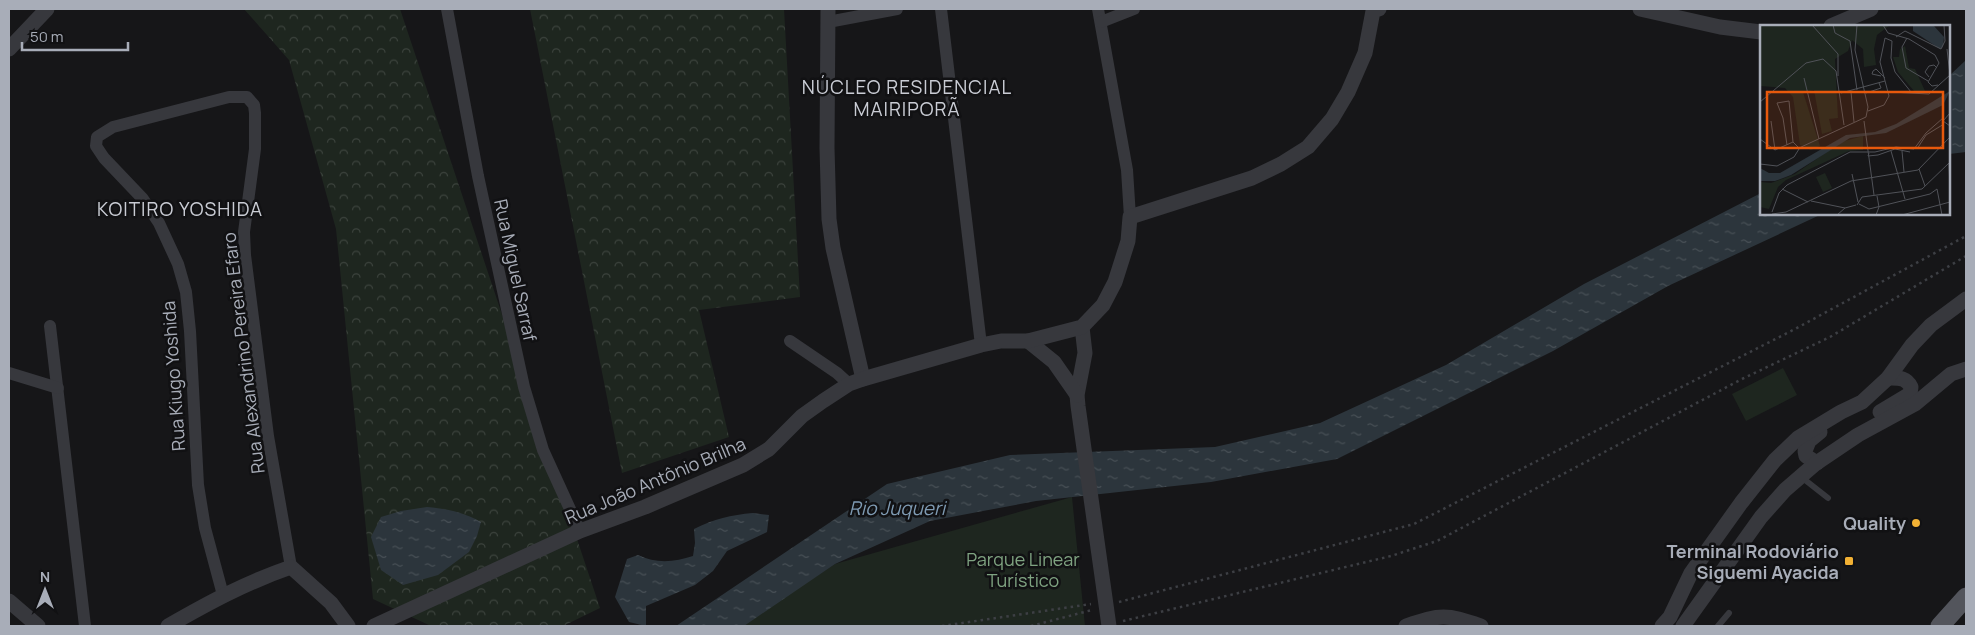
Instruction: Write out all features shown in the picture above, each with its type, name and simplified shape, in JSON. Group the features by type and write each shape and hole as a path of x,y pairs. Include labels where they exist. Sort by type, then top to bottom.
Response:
{"main road":[{"path":"1940,626 1966,597"}],"street":[{"path":"9,49 47,9"},
{"name":"Rua Miguel Sarraf","path":"447,9 478,176 524,387 543,450 580,531"},
{"path":"856,382 829,219 827,148 828,15 897,9"},
{"path":"941,9 981,345"},
{"path":"1098,9 1127,170 1130,217 1128,241 1114,282 1104,304 1082,327 1085,353 1078,400 1109,625"},
{"path":"1101,22 1134,9"},
{"path":"1130,217 1252,178 1281,164 1308,147 1332,119 1348,92 1365,53 1375,9"},
{"path":"1640,9 1720,27 1760,32"},
{"path":"1833,25 1871,9"},
{"name":"Rua Kiugo Yoshida","path":"223,595 205,528 198,485 190,331 183,283 171,247 160,223 143,199 98,150 96,141 101,133 113,127 214,100 239,96 247,97 254,105"},
{"name":"Rua Alexandrino Pereira Efaro","path":"254,105 256,113 255,149 244,232 268,436 291,566"},
{"path":"1817,463 1806,456 1805,451 1809,441 1849,414 1888,378 1912,345 1932,325 1966,299"},
{"path":"50,326 84,626"},
{"name":"Rua João Antônio Brilha","path":"374,626 580,531 645,507 758,458 802,416 856,382 981,345 1028,340 1082,327"},
{"path":"1028,340 1054,362 1078,400"},
{"path":"790,342 837,373 856,382"},
{"path":"1683,626 1760,517 1800,476 1858,435 1915,404 1951,374 1966,369"},
{"path":"9,373 58,388"},
{"path":"1858,435 1870,418 1910,394 1911,387 1908,380 1888,378"},
{"path":"1662,626 1670,617 1691,573 1741,503 1775,460 1798,438 1841,412 1862,402"},
{"path":"168,626 223,595 291,566 331,604 348,626"},
{"path":"9,601 38,626"},
{"path":"1406,626 1433,617 1446,616 1481,626"}],"lane":[{"path":"1800,476 1828,498"},
{"path":"1718,626 1729,613"}],"path":[{"path":"1031,626 1106,604 1414,524 1786,333 1966,236"},
{"path":"1109,625 1391,556 1437,541 1742,379 1830,337 1966,256"},
{"path":"942,626 1106,604"}],"green space":[{"path":"244,9 400,9 600,608 563,626 431,626 373,599 336,229 289,60"},
{"path":"530,9 784,9 800,297 699,310 729,437 622,473"},
{"path":"1783,368 1797,395 1746,421 1732,394"},
{"name":"Parque Linear Turístico","path":"1072,497 1085,626 739,626 835,564"}],"water":[{"path":"1966,60 1966,152 1950,154 1950,75"},
{"name":"Rio Juqueri","path":"1760,194 1760,215 1820,215 1668,286 1553,351 1337,459 1211,482 1036,501 930,521 835,564 744,626 676,626 887,484 1010,455 1215,447 1320,423 1446,365 1584,284"},
{"path":"427,507 455,512 481,522 477,536 469,552 438,575 403,585 381,570 371,537 381,517 401,511"},
{"path":"753,513 769,515 767,532 727,551 713,571 695,585 646,606 646,626 629,622 615,597 627,559 638,555 652,560 666,561 693,556 695,543 694,529 723,518"}],"place":[{"name":"Quality","path":"1916,523"},
{"name":"Terminal Rodoviário Siguemi Ayacida","path":"1849,561"}],"district":[{"name":"NÚCLEO RESIDENCIAL MAIRIPORÃ","path":"907,98"},
{"name":"KOITIRO YOSHIDA","path":"180,209"}]}
